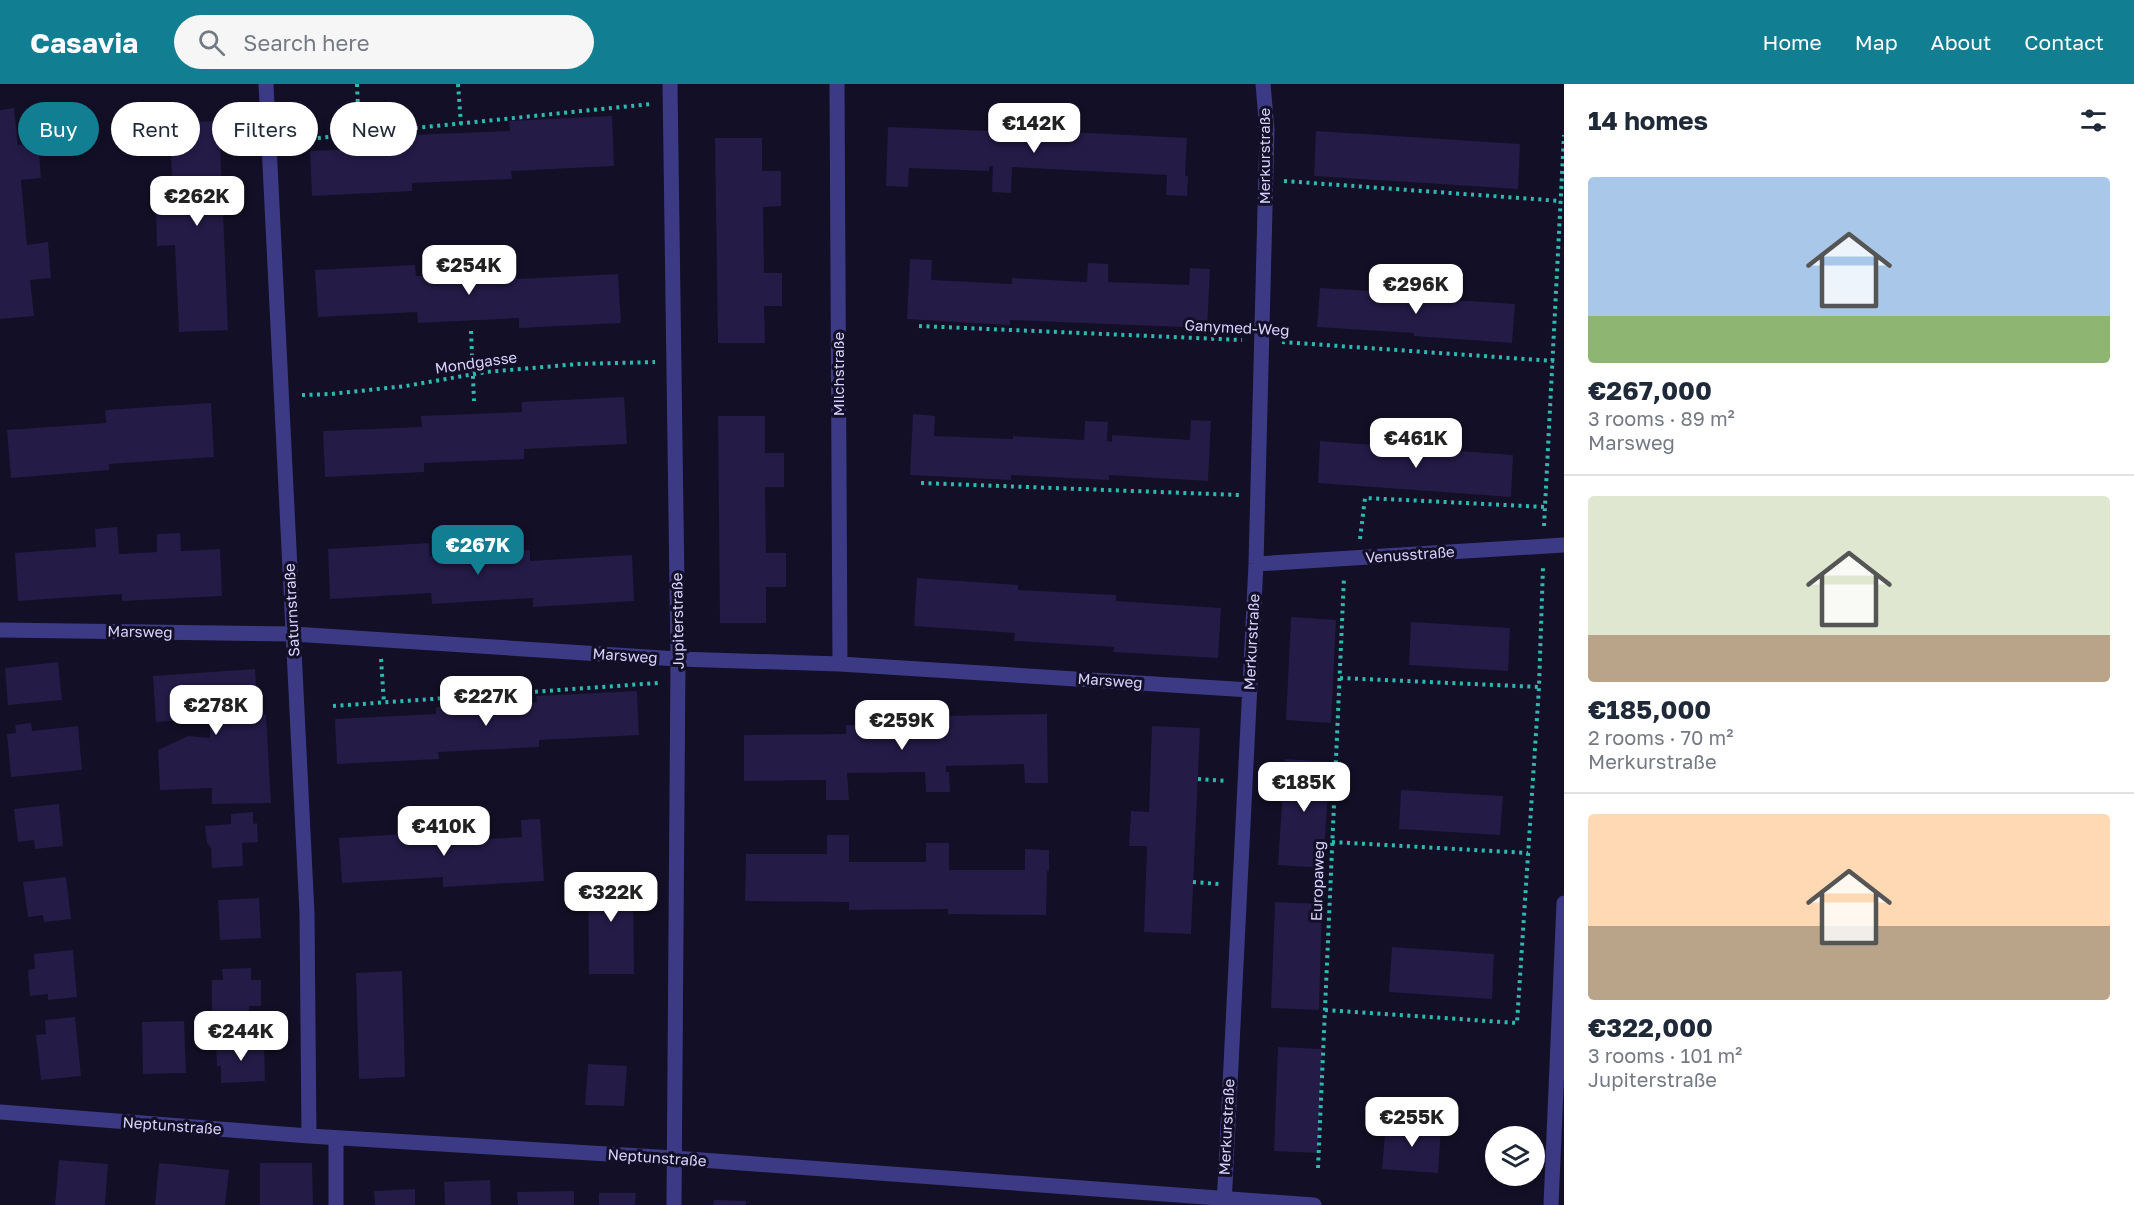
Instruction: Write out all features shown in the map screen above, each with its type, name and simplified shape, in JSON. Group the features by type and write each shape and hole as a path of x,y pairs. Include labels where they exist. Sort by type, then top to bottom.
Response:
{"street":[{"name":"Saturnstraße","path":"267,84 268,102"},
{"name":"Jupiterstraße","path":"670,84 678,659 674,1205"},
{"name":"Milchstraße","path":"837,84 840,664"},
{"name":"Merkurstraße","path":"1224,1202 1256,564 1267,130 1263,84"},
{"name":"Saturnstraße","path":"270,156 307,913 309,1137"},
{"name":"Venusstraße","path":"1256,564 1564,545"},
{"name":"Marsweg","path":"0,630 293,634 678,659 840,664 1250,690"},
{"path":"1551,1205 1564,903"},
{"name":"Neptunstraße","path":"0,1112 309,1137 674,1158 1224,1202 1314,1205"},
{"path":"336,1138 336,1205"}],"path":[{"path":"357,84 358,102"},
{"path":"458,84 461,124"},
{"path":"417,128 670,102"},
{"path":"1325,1010 1517,1023 1539,687 1543,546 1564,135"},
{"path":"1266,180 1561,201"},
{"name":"Ganymed-Weg","path":"919,326 1262,341 1554,361"},
{"path":"471,330 474,401"},
{"name":"Mondgasse","path":"282,395 332,394 406,386 474,374 578,364 674,362"},
{"path":"921,483 1258,496"},
{"name":"Europaweg","path":"1317,1168 1340,678 1351,558 1365,498 1545,507"},
{"path":"380,640 384,703"},
{"path":"1340,678 1539,687"},
{"path":"333,706 678,682"},
{"path":"1197,779 1245,782"},
{"path":"1332,842 1528,854"},
{"path":"1193,882 1240,884"}],"building":[{"path":"14,108 18,156 39,156 41,178 21,180 27,245 48,242 51,278 30,280 34,316 0,319 0,110"},
{"path":"612,116 614,166 511,171 512,179 412,183 412,191 312,196 310,156 318,156 318,151 330,150 330,156 417,156 417,135 510,131 509,121"},
{"path":"212,121 212,156 221,156 228,330 179,332 175,245 157,246 156,211 173,210 171,156 200,156 200,122"},
{"path":"888,127 991,131 991,128 1187,138 1185,176 1188,176 1187,196 1166,195 1167,175 1012,167 1011,193 992,192 993,166 989,166 989,171 909,168 908,187 886,186"},
{"path":"1316,131 1520,144 1518,189 1314,176"},
{"path":"715,138 762,138 762,171 781,171 781,206 763,207 764,273 782,273 782,306 764,306 765,343 718,343"},
{"path":"910,259 932,260 931,280 1012,284 1012,278 1087,282 1088,263 1108,264 1108,282 1189,285 1190,268 1210,269 1207,328 1010,320 1010,325 907,319"},
{"path":"415,265 416,276 517,271 517,279 618,274 621,323 519,328 519,318 418,323 417,312 318,317 315,270"},
{"path":"1320,288 1420,294 1419,298 1515,304 1512,343 1414,336 1414,333 1317,327"},
{"path":"624,397 627,444 524,449 524,459 424,463 424,472 325,477 323,431 422,427 421,416 522,412 522,402"},
{"path":"211,403 214,457 109,464 109,470 11,478 7,430 106,423 105,410"},
{"path":"913,414 935,416 934,436 1013,439 1013,436 1084,440 1085,421 1108,422 1107,441 1112,442 1112,435 1190,440 1191,420 1211,421 1208,481 1109,475 1109,480 1011,475 1011,480 910,475"},
{"path":"718,416 765,416 765,453 784,453 784,487 765,487 766,553 786,553 786,587 766,587 766,623 720,623"},
{"path":"1320,441 1513,455 1511,497 1318,483"},
{"path":"117,527 119,554 157,552 157,534 180,533 181,551 220,549 222,596 122,601 122,594 18,601 15,553 96,547 95,529"},
{"path":"429,543 430,556 530,550 530,561 632,555 634,601 533,607 533,598 432,604 431,593 330,599 328,549"},
{"path":"917,578 1018,585 1018,590 1116,595 1116,601 1221,608 1218,658 1113,652 1114,647 1014,641 1015,633 914,626"},
{"path":"1291,617 1336,620 1331,723 1286,720"},
{"path":"1411,622 1510,628 1508,671 1409,665"},
{"path":"58,662 62,700 8,705 5,668"},
{"path":"255,669 258,715 266,715 271,803 212,804 212,788 160,790 158,750 188,736 210,738 210,718 156,722 153,676"},
{"path":"637,691 639,735 539,740 539,747 438,752 439,759 337,764 335,719 436,714 436,707 537,702 536,696"},
{"path":"1047,714 1048,783 1025,783 1024,764 946,766 946,772 949,772 950,792 926,792 925,772 847,773 849,800 826,800 826,780 744,781 744,735 846,734 846,725 945,725 945,716"},
{"path":"31,723 32,731 78,726 82,770 11,777 7,734 16,733 15,725"},
{"path":"1152,726 1200,728 1191,934 1144,932 1147,846 1129,846 1131,811 1149,812"},
{"path":"1285,759 1330,762 1323,868 1278,865"},
{"path":"1401,790 1503,796 1500,835 1399,829"},
{"path":"59,804 63,846 35,849 34,840 18,842 14,809"},
{"path":"253,812 253,824 257,823 258,842 242,843 243,866 212,868 211,848 207,843 205,826 231,824 231,814"},
{"path":"439,815 441,842 522,837 521,820 540,819 544,881 443,887 443,877 342,883 339,838 421,833 420,816"},
{"path":"827,835 849,835 849,862 926,862 926,843 949,843 949,870 1025,870 1025,849 1049,850 1046,915 948,914 948,909 849,910 849,902 745,901 746,854 827,854"},
{"path":"633,872 634,974 589,974 588,873"},
{"path":"66,877 71,919 44,922 43,915 28,917 23,882"},
{"path":"259,898 261,938 220,940 218,900"},
{"path":"1275,902 1322,904 1319,1010 1271,1008"},
{"path":"1392,947 1494,954 1492,999 1389,992"},
{"path":"73,950 77,997 48,1000 48,994 30,996 28,970 35,969 34,954"},
{"path":"251,968 251,980 261,980 261,1006 249,1006 249,1013 212,1014 212,980 223,980 222,969"},
{"path":"402,971 405,1077 359,1079 356,973"},
{"path":"75,1017 81,1076 41,1080 36,1035 46,1034 45,1020"},
{"path":"184,1021 186,1073 143,1074 142,1022"},
{"path":"264,1042 265,1081 221,1083 221,1066 217,1066 216,1043"},
{"path":"1278,1047 1322,1049 1318,1153 1274,1151"},
{"path":"588,1064 627,1066 624,1106 585,1105"},
{"path":"1386,1123 1441,1127 1438,1173 1382,1169"},
{"path":"59,1160 108,1164 105,1205 55,1205"},
{"path":"159,1163 229,1170 225,1205 155,1205"},
{"path":"260,1163 312,1163 313,1205 260,1205"},
{"path":"490,1180 491,1205 445,1205 444,1182"},
{"path":"415,1189 415,1205 375,1205 374,1191"},
{"path":"574,1191 574,1205 518,1205 517,1192"},
{"path":"599,1193 636,1193 635,1205 599,1205"},
{"path":"714,1200 746,1201 746,1205 713,1205"}]}
